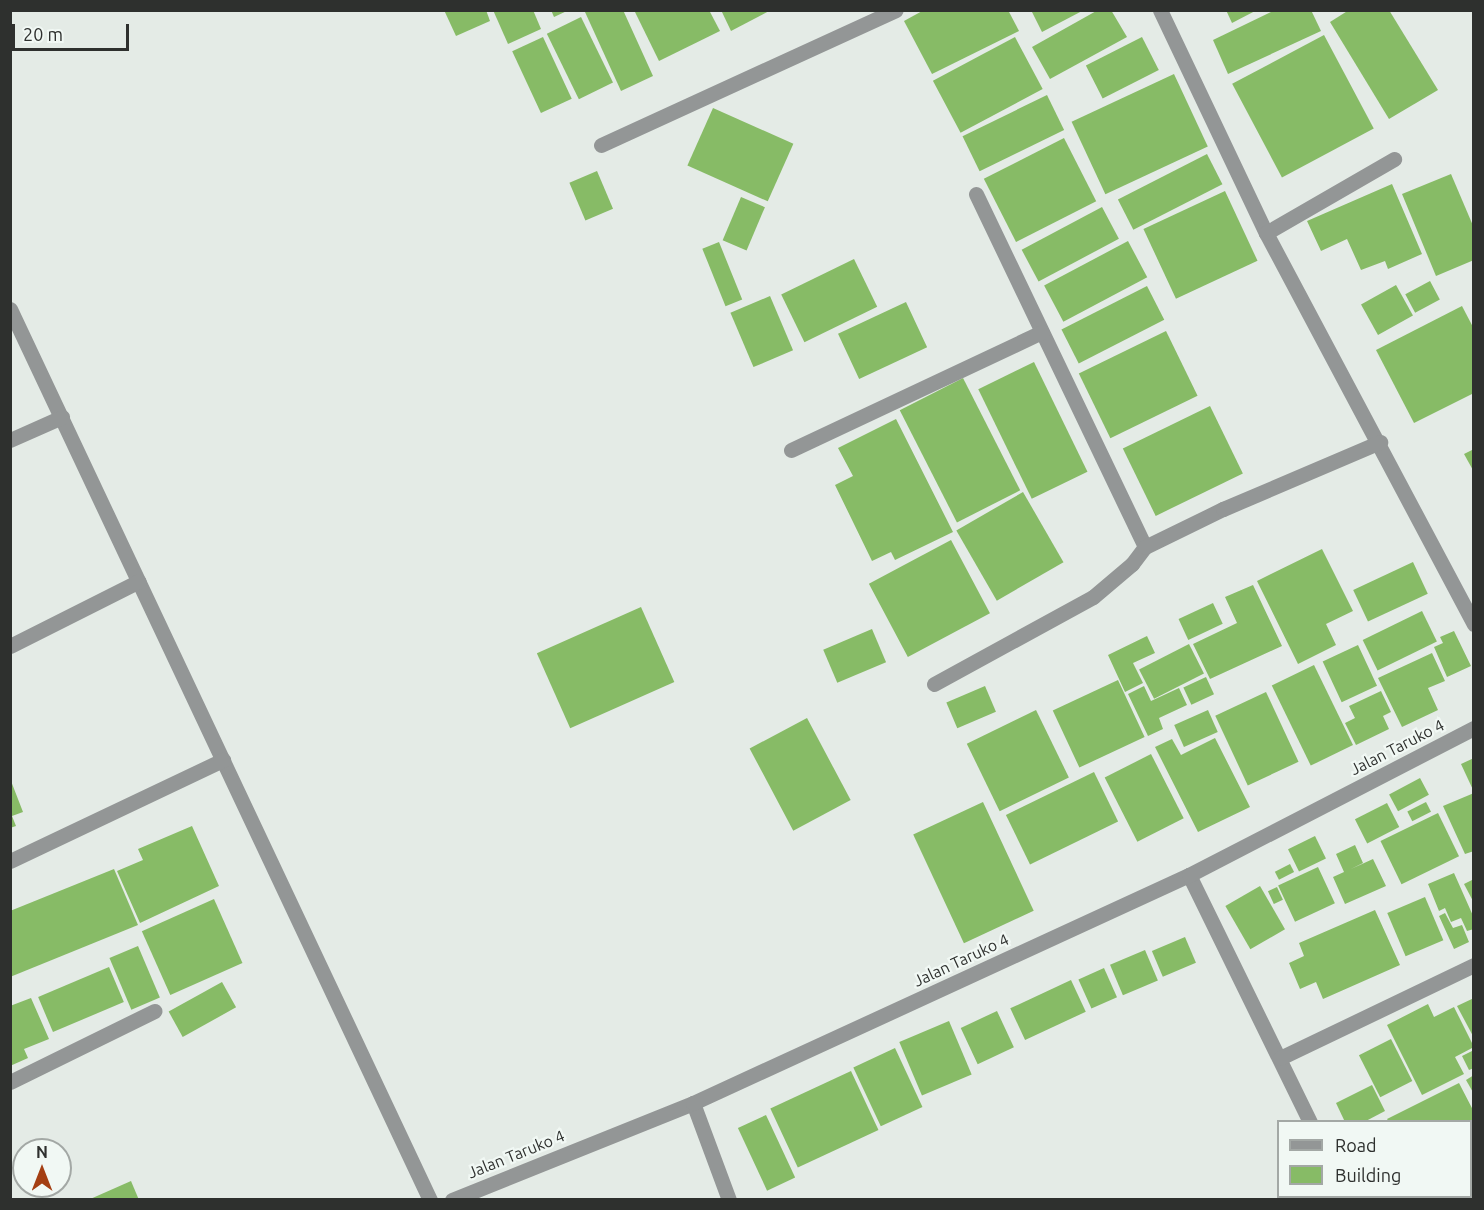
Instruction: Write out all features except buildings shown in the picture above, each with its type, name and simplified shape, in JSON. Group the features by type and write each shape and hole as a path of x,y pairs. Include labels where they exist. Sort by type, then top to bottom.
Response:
{"street":[{"path":"601,144 896,10"},
{"path":"1160,10 1266,233 1380,442 1473,624"},
{"path":"1266,233 1394,159"},
{"path":"976,194 1146,548"},
{"path":"10,309 430,1200"},
{"path":"791,450 1042,332"},
{"path":"10,440 62,417"},
{"path":"934,684 1093,597 1132,564 1146,548 1223,508 1380,442"},
{"path":"10,646 139,581"},
{"name":"Jalan Taruko 4","path":"452,1200 693,1103 1189,874 1473,728"},
{"path":"10,861 223,760"},
{"path":"1189,874 1309,1120"},
{"path":"1280,1058 1473,965"},
{"path":"10,1082 154,1011"},
{"path":"693,1103 729,1200"}]}
